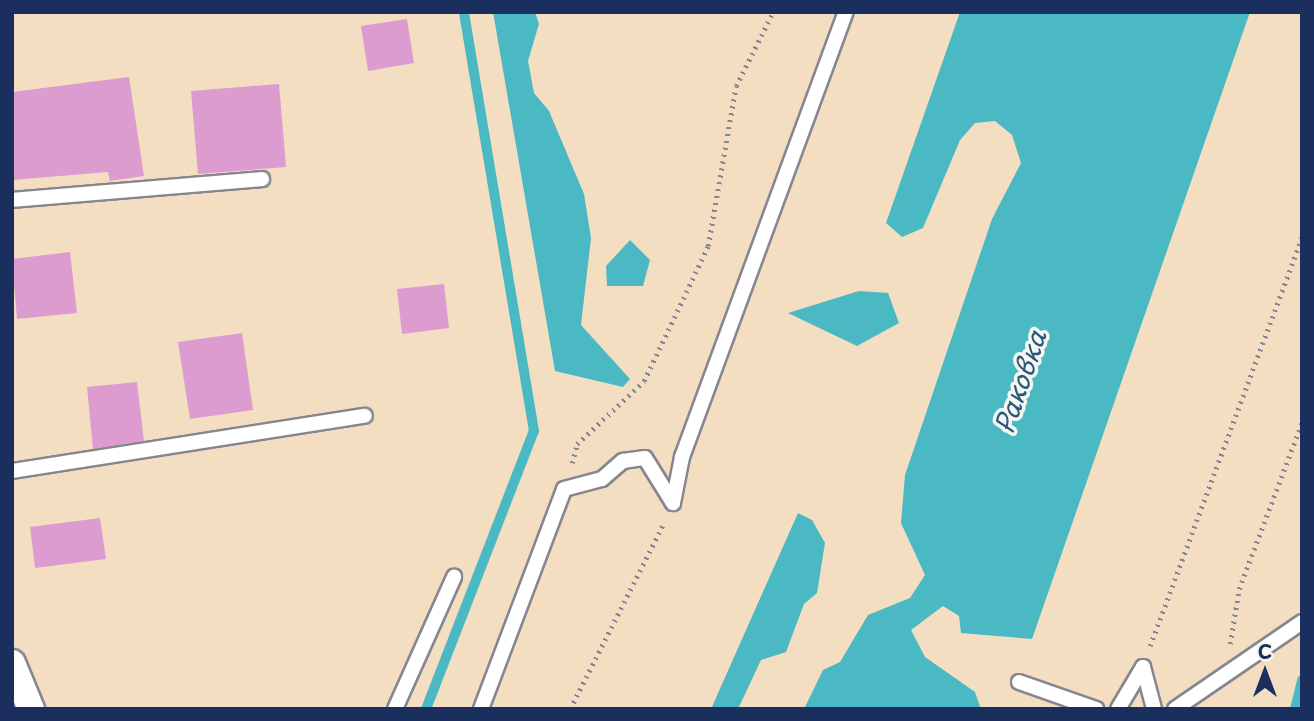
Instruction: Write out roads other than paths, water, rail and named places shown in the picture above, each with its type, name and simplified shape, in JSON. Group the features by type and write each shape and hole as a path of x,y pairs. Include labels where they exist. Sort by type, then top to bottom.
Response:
{"street":[{"path":"12,663 31,709"}],"lane":[{"path":"481,709 564,489 602,479 623,461 645,458 673,503 682,457 846,12"},
{"path":"12,200 262,180"},
{"path":"12,471 365,415"},
{"path":"395,709 454,577"},
{"path":"1175,709 1302,622"},
{"path":"1118,709 1143,667 1154,709"},
{"path":"1019,682 1096,709"}],"water":[{"path":"493,12 535,12 539,24 528,61 534,93 549,111 584,194 591,238 581,325 630,379 623,387 555,371"},
{"name":"Раковка","path":"960,12 1250,12 1032,639 961,633 959,616 943,606 911,630 925,657 975,692 981,709 804,709 823,670 840,662 868,615 910,598 925,575 901,523 905,475 992,219 1021,163 1012,135 995,121 975,123 960,140 923,228 902,237 886,223"},
{"path":"630,240 650,260 643,286 607,286 606,266"},
{"path":"859,291 888,293 899,323 857,346 788,313"},
{"path":"798,513 812,520 825,543 817,593 804,604 786,652 761,660 738,709 711,709"}],"waterway":[{"path":"426,709 534,431 464,12"},
{"path":"1295,709 1302,680"}]}
